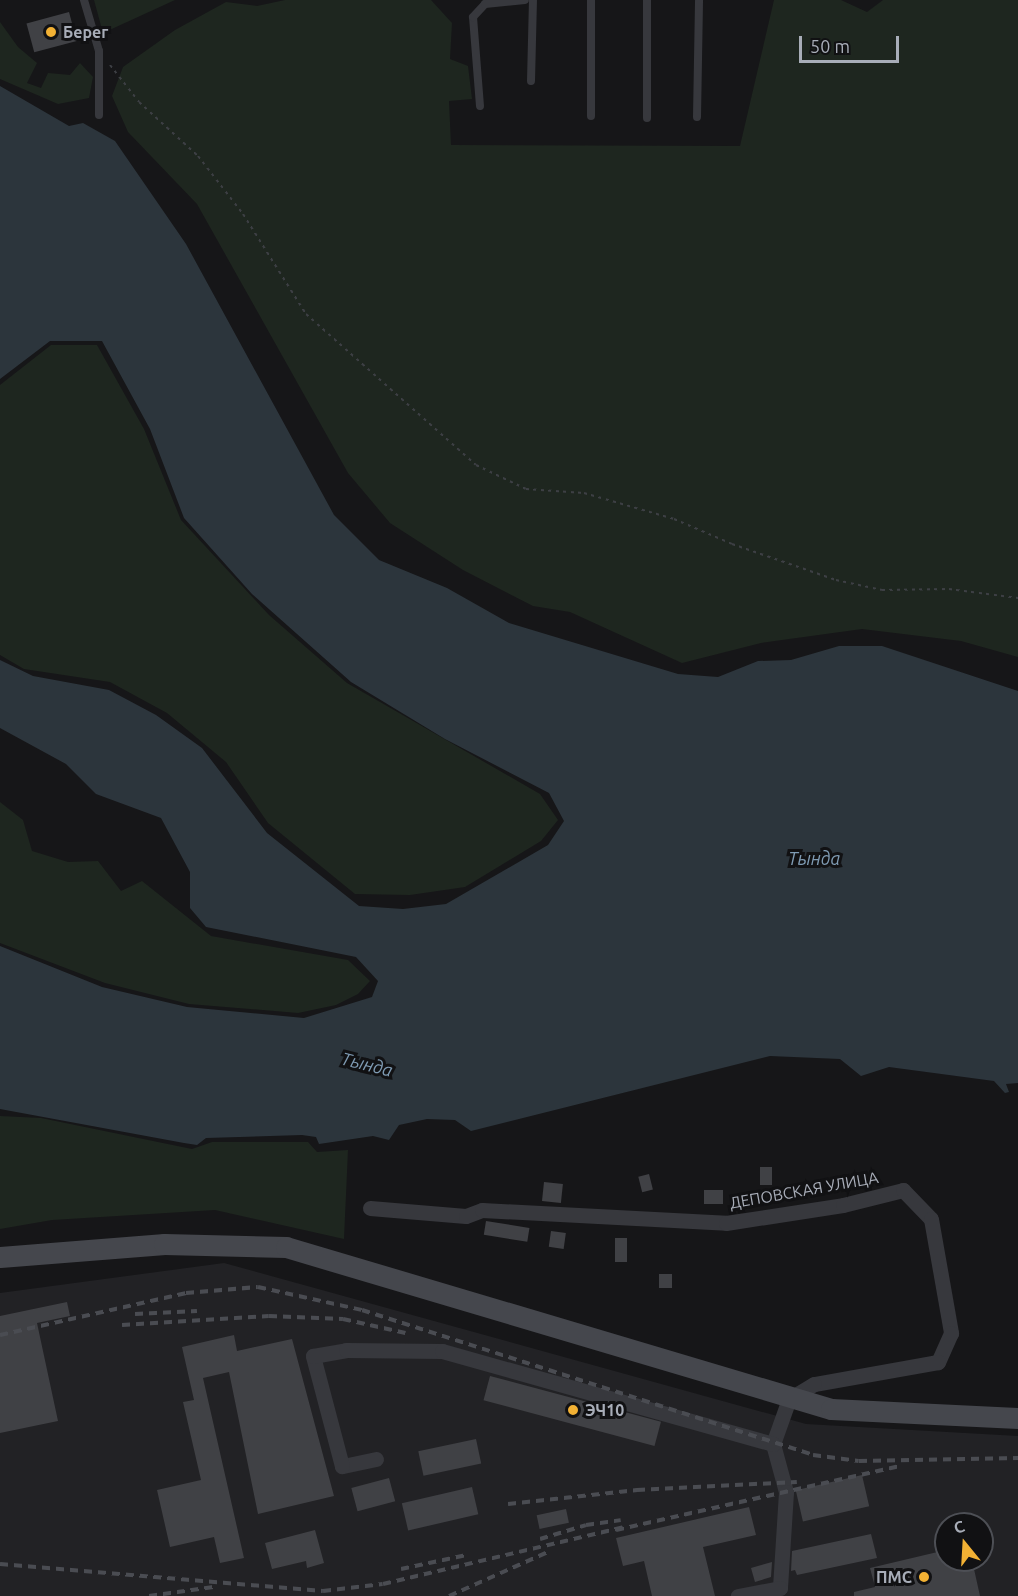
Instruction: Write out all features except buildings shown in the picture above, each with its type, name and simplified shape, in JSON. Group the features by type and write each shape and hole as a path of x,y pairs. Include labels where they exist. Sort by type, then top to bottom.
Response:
{"street":[{"name":"ДЕПОВСКАЯ УЛИЦА","path":"370,1208 466,1216 482,1210 726,1223 843,1205 903,1190 931,1219 951,1333 938,1362 814,1384 789,1399"},
{"path":"0,1257 164,1244 286,1247 391,1275 789,1399 864,1412 1018,1418"},
{"path":"376,1459 342,1466 313,1356 346,1350 442,1351 773,1444"},
{"path":"738,1596 780,1588 786,1492 773,1444 789,1399"}],"lane":[{"path":"84,0 99,51 99,115"},
{"path":"480,105 473,17 485,4 525,0"},
{"path":"531,81 533,0"},
{"path":"591,0 591,116"},
{"path":"647,0 647,118"},
{"path":"697,117 699,0"}],"path":[{"path":"99,51 139,102 198,156 243,214 306,314 476,465 526,489 584,493 674,519 742,548 848,583 882,590 950,590 1018,598"}],"shaded area":[{"path":"94,0 175,0 103,33"},
{"path":"285,0 431,0 452,23 450,59 468,66 472,99 449,101 451,145 740,146 774,0 841,0 867,12 883,0 1018,0 1018,657 961,641 862,629 761,643 682,663 570,612 533,606 463,570 390,523 348,473 197,204 128,132 112,96 123,67 175,30 226,2 257,6"},
{"path":"0,22 18,47 37,63 27,83 41,88 48,73 70,75 80,63 93,77 89,98 58,104 0,79"},
{"path":"51,345 97,345 144,429 181,520 269,615 347,683 540,794 558,820 541,841 465,887 410,895 355,894 268,823 226,762 167,713 110,682 24,669 0,655 0,385"},
{"path":"0,802 23,820 32,851 68,862 98,861 121,891 142,881 211,936 348,960 370,981 358,994 336,1005 298,1013 189,1004 105,983 0,943"},
{"path":"0,1116 41,1118 192,1149 212,1142 308,1142 317,1152 348,1150 344,1239 215,1210 52,1220 0,1229"},
{"path":"224,1263 806,1424 1018,1436 1018,1596 0,1596 0,1293"}],"water":[{"name":"Тында","path":"0,86 69,126 83,123 115,141 186,244 334,515 379,560 447,588 509,623 678,674 718,677 758,661 791,660 839,646 882,646 1018,691 1018,1083 1006,1084 1009,1092 1005,1093 994,1081 889,1067 861,1076 840,1059 770,1056 471,1131 455,1120 427,1119 399,1125 389,1140 373,1136 319,1144 316,1137 302,1135 206,1138 197,1145 0,1109 0,946 102,987 187,1007 304,1018 372,997 378,981 356,957 206,927 190,908 190,872 161,818 96,794 66,764 0,728 0,660 33,676 109,690 156,715 202,748 267,833 359,906 403,909 446,904 548,845 564,821 549,793 445,739 351,682 252,594 184,518 150,429 102,341 50,341 0,379"}],"railway":[{"path":"0,1335 186,1293 258,1287 362,1310 813,1455 859,1461 1018,1458"},
{"path":"135,1314 197,1311"},
{"path":"122,1325 269,1316 343,1319 405,1333"},
{"path":"616,1530 900,1466"},
{"path":"508,1504 637,1490 797,1482"},
{"path":"540,1539 586,1525 621,1520"},
{"path":"0,1564 323,1591 383,1584 624,1527"},
{"path":"449,1596 550,1551"},
{"path":"401,1569 467,1555"},
{"path":"149,1596 213,1587"}],"place":[{"name":"Берег","path":"51,32"},
{"name":"ЭЧ10","path":"573,1410"},
{"name":"ПМС","path":"924,1577"}]}
